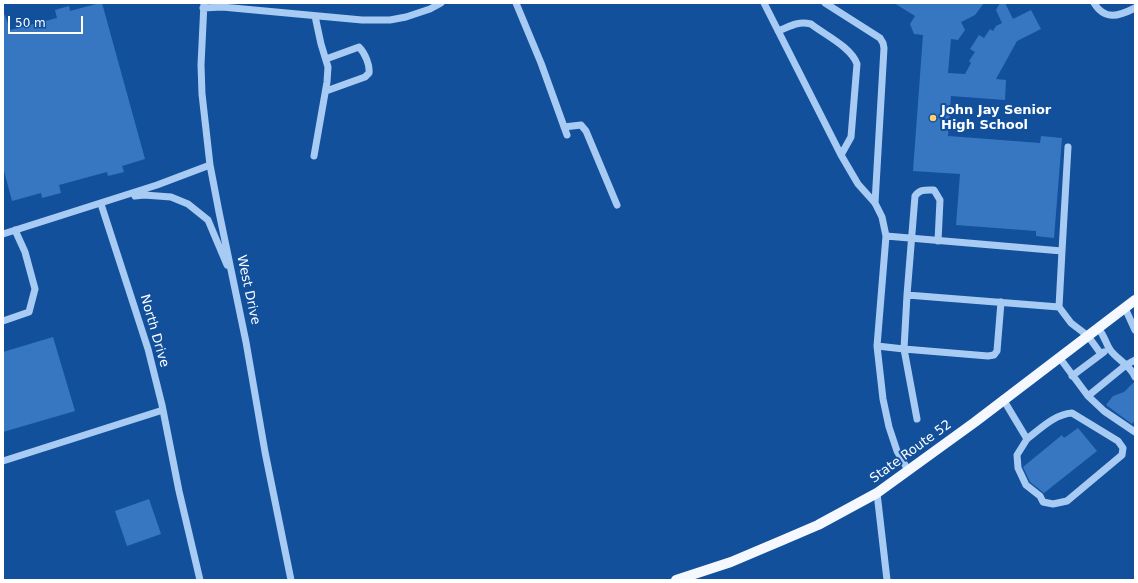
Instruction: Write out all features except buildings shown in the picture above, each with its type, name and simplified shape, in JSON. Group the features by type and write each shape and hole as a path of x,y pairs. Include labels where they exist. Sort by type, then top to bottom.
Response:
{"main road":[{"name":"State Route 52","path":"676,580 731,562 818,525 877,493 975,422 1003,399 1135,300"}],"street":[{"path":"516,3 541,63 567,135"},
{"path":"764,3 841,155 858,184 875,203 882,217 886,236 877,346 889,427 897,451 908,470"},
{"path":"825,3 880,38 883,43 884,48 875,203"},
{"path":"1094,3 1097,8 1108,15 1119,15 1135,8"},
{"path":"204,6 362,20 390,20 412,15 430,9 439,4"},
{"name":"West Drive","path":"204,6 201,65 202,94 210,165 218,212 248,350 265,452 291,580"},
{"path":"314,156 326,91 328,67 315,16"},
{"path":"778,31 797,23 804,22 811,24 849,51 854,58 857,64 851,137 841,155"},
{"path":"326,59 359,47 363,51 370,68 369,73 365,77 326,91"},
{"path":"564,127 581,125 586,131 617,205"},
{"path":"1068,147 1059,307 1071,323 1088,336 1101,354"},
{"path":"3,234 101,204 210,165"},
{"path":"917,419 904,349 915,196 922,189 934,190 940,200 938,241"},
{"path":"119,197 144,195 171,197 188,204 208,220 234,282"},
{"name":"North Drive","path":"101,204 148,349 163,410 200,580"},
{"path":"3,321 29,312 35,289 25,252 15,230"},
{"path":"886,236 1062,251"},
{"path":"907,295 1059,307"},
{"path":"877,346 988,356 994,354 997,351 1001,302"},
{"path":"1125,308 1135,330"},
{"path":"1098,328 1104,336 1109,349 1126,365 1135,377"},
{"path":"1072,376 1109,349"},
{"path":"1059,357 1088,396 1104,411 1135,432"},
{"path":"1088,396 1126,365 1135,360"},
{"path":"1003,399 1027,439"},
{"path":"3,461 163,410"},
{"path":"1065,413 1072,413 1118,441 1123,448 1122,455 1067,501 1053,504 1043,502 1040,496 1026,485 1018,470 1017,455 1027,439 1057,417 1065,413"},
{"path":"877,493 888,580"}],"place":[{"name":"John Jay Senior High School","path":"933,118"}]}
